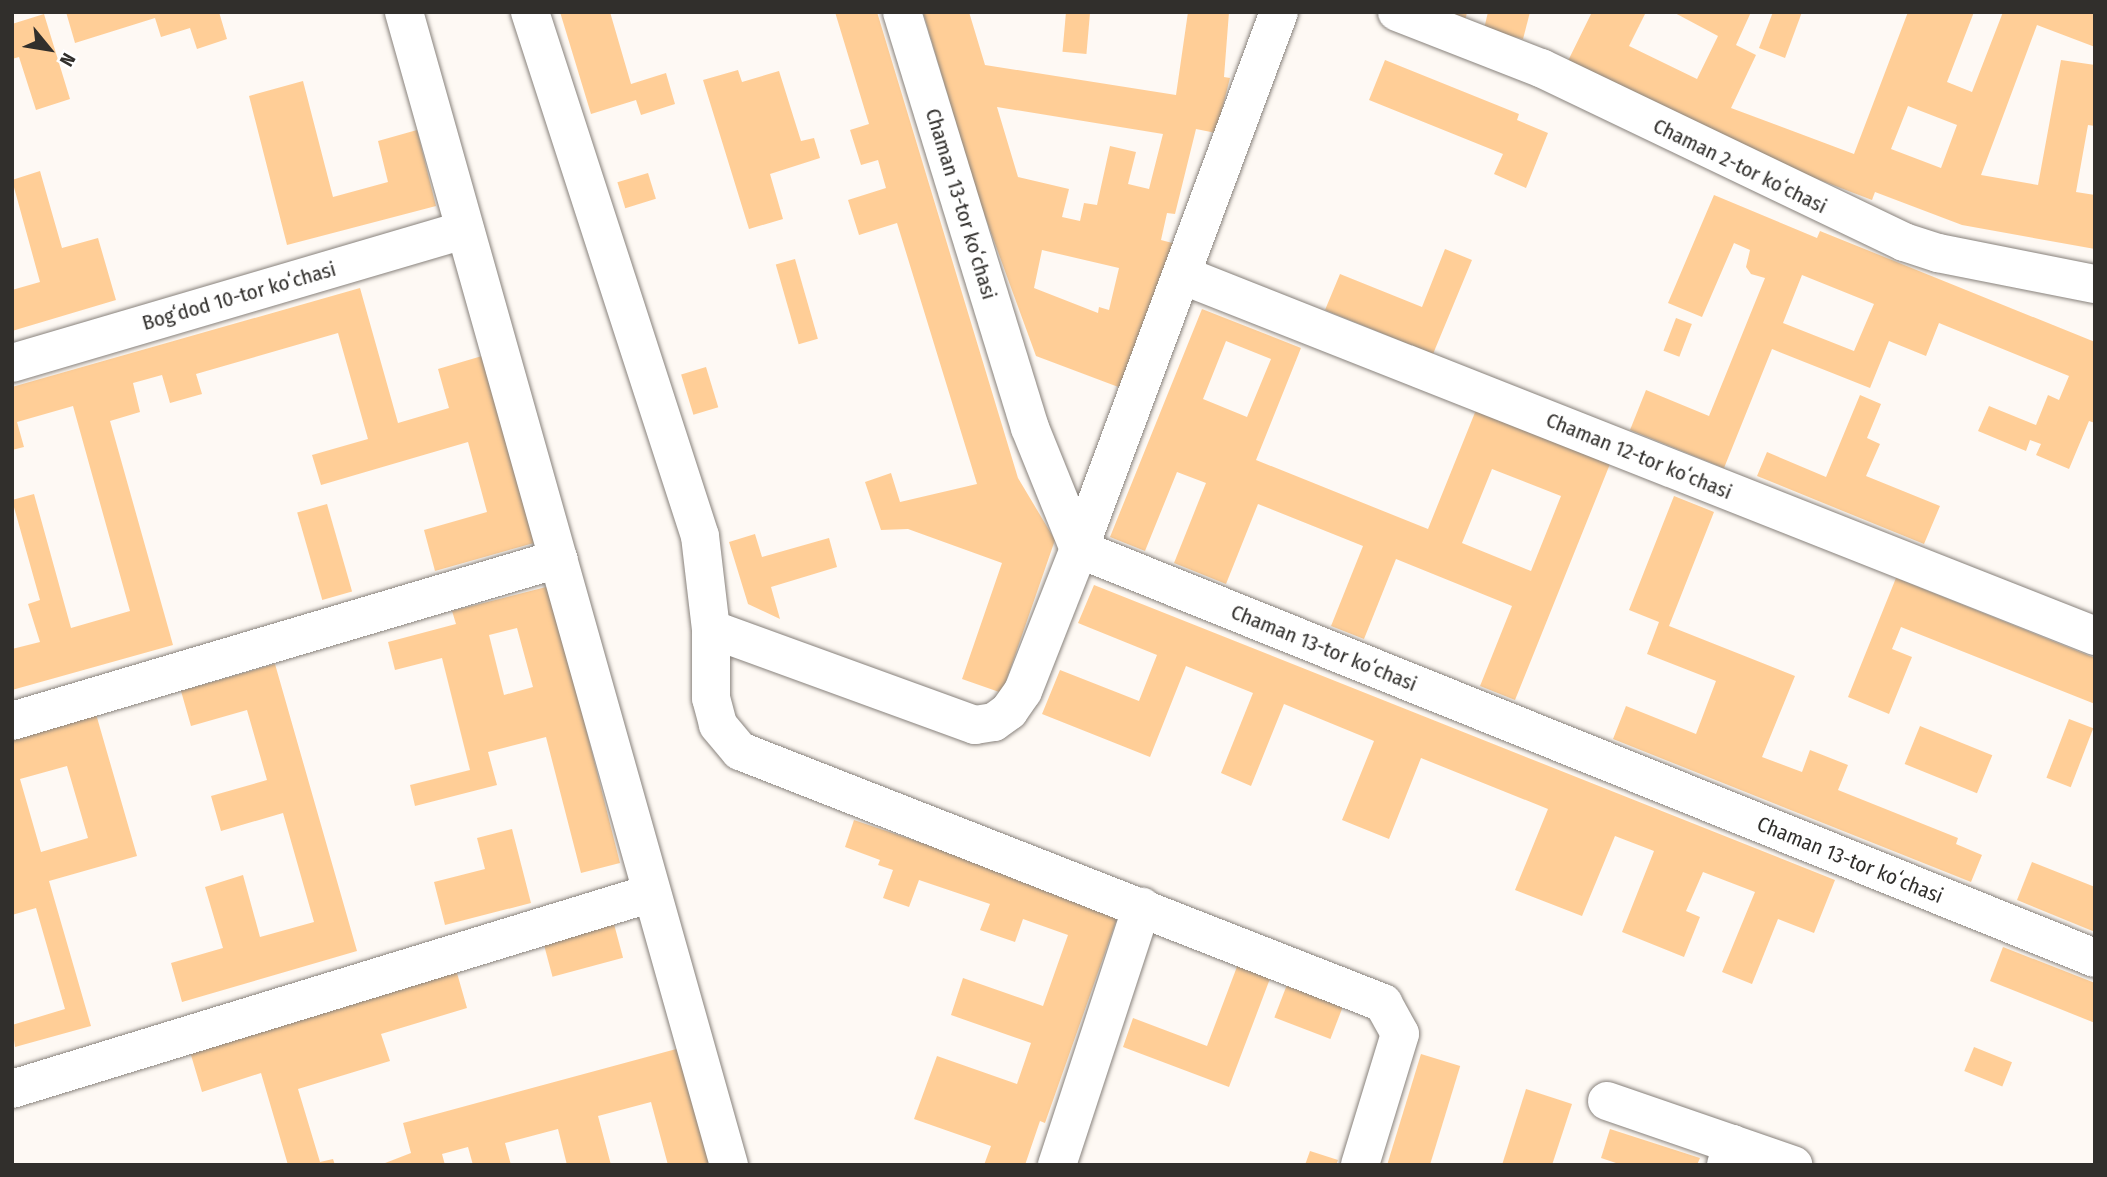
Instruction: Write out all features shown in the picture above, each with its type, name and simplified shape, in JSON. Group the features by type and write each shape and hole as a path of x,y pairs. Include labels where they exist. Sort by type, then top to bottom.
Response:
{"street":[{"path":"404,12 729,1165"},
{"path":"530,12 700,536 711,629 711,698 718,725 740,751 1373,997 1391,1011 1400,1034 1396,1057 1360,1165"},
{"name":"Chaman 13-tor koʻchasi","path":"902,12 1030,428 1079,549 2095,958"},
{"path":"711,629 975,725 993,722 1009,711 1023,691 1079,549 1279,12"},
{"name":"Chaman 2-tor koʻchasi","path":"1397,12 1541,68 1904,242 1938,253 2095,284"},
{"name":"Bogʻdod 10-tor koʻchasi","path":"12,363 465,230"},
{"name":"Chaman 12-tor koʻchasi","path":"1182,275 2095,636"},
{"path":"12,721 558,559"},
{"path":"12,1089 652,893"},
{"path":"1057,1165 1142,907"},
{"path":"1607,1101 1729,1154 1793,1165"}],"building":[{"path":"66,12 219,12 227,39 197,49 190,28 161,37 155,18 75,43"},
{"path":"560,12 610,12 631,84 666,73 675,104 641,115 636,100 591,114"},
{"path":"835,12 877,12 1018,478 1055,540 1002,693 962,679 1002,563 908,529 881,530 865,482 891,473 900,502 977,484 897,223 859,235 848,200 886,188 878,160 861,165 850,130 869,124"},
{"path":"923,12 969,12 985,65 1176,95 1188,12 1229,12 1224,77 1230,78 1216,133 1196,129 1175,214 1167,213 1161,240 1176,244 1121,388 1036,356 978,197","holes":["997,107 1163,134 1149,189 1128,184 1136,152 1110,146 1097,205 1084,203 1080,221 1062,217 1069,189 1018,177","1042,250 1119,268 1109,310 1099,307 1098,313 1034,288"]},
{"path":"1066,12 1090,14 1086,54 1063,52"},
{"path":"1442,12 1467,12 1465,22"},
{"path":"1488,12 1530,12 1523,39 1484,29"},
{"path":"1592,12 1646,12 1629,46 1697,79 1718,36 1673,12 1751,12 1736,45 1756,55 1731,108 1854,154 1908,12 1974,12 1947,82 1972,92 2003,12 2095,12 2095,47 2037,25 1981,175 2038,185 2061,60 2095,65 2095,126 2088,125 2076,192 2095,195 2095,249 1962,225 1875,192 1872,200 1715,140 1565,67","holes":["1908,106 1957,125 1941,168 1891,149"]},
{"path":"1773,12 1802,12 1785,58 1759,48"},
{"path":"44,14 70,99 36,110 19,57 12,59 12,24"},
{"path":"1385,60 1519,114 1517,120 1548,133 1526,188 1494,174 1503,154 1369,100"},
{"path":"738,70 742,82 779,71 801,141 814,138 820,158 770,174 783,219 749,229 703,80"},
{"path":"303,81 333,197 388,182 378,141 417,130 436,206 287,245 249,96"},
{"path":"40,171 62,248 98,238 116,300 12,331 12,290 40,282 12,180"},
{"path":"648,173 656,199 625,208 617,182"},
{"path":"1714,195 1817,238 1820,231 2095,342 2095,423 2089,421 2069,469 2036,455 2041,444 2030,440 2026,451 1978,431 1989,406 2036,425 2048,395 2059,400 2069,376 1939,323 1926,356 1889,341 1870,388 1772,349 1724,468 1630,430 1646,390 1709,416 1765,278 1751,274 1746,267 1750,250 1734,243 1702,317 1668,303","holes":["1802,275 1874,304 1854,351 1783,323"]},
{"path":"1445,249 1472,260 1433,354 1325,310 1340,274 1422,307"},
{"path":"795,259 818,339 799,344 776,265"},
{"path":"360,288 398,423 449,408 438,369 482,356 534,543 435,571 424,530 487,512 468,442 321,485 312,455 368,439 338,333 196,374 202,394 170,403 162,375 133,383 140,412 110,421 173,645 12,690 12,649 40,642 28,604 40,600 12,500 34,494 71,628 130,611 73,406 17,422 24,447 12,450 12,387"},
{"path":"1202,309 1301,348 1256,460 1428,529 1476,410 1610,464 1515,700 1480,686 1512,606 1396,559 1364,639 1331,626 1363,546 1258,504 1226,584 1174,563 1206,483 1177,472 1145,551 1110,537","holes":["1226,341 1271,359 1247,417 1203,399","1492,469 1561,496 1531,571 1462,543"]},
{"path":"1676,318 1692,324 1679,357 1663,351"},
{"path":"706,367 718,407 693,415 681,375"},
{"path":"1860,395 1881,404 1867,438 1880,444 1866,476 1940,506 1924,544 1757,476 1767,452 1826,477"},
{"path":"1674,496 1714,512 1669,626 1795,676 1762,757 1802,772 1810,750 1848,765 1838,790 1958,838 1956,844 1982,855 1971,882 1613,739 1626,706 1696,734 1716,681 1647,654 1659,622 1629,610"},
{"path":"327,504 352,591 322,600 297,513"},
{"path":"755,534 762,557 829,538 837,567 771,587 780,619 748,604 729,542"},
{"path":"1896,578 2095,658 2095,704 1901,627 1892,649 1912,657 1889,714 1848,697"},
{"path":"1094,585 1835,880 1814,933 1778,919 1752,984 1722,972 1755,892 1703,872 1686,911 1700,917 1684,957 1622,932 1654,851 1615,836 1582,916 1515,890 1548,809 1421,758 1389,839 1342,820 1374,741 1284,704 1251,786 1221,773 1253,693 1186,666 1150,757 1042,714 1060,670 1139,701 1157,655 1078,623"},
{"path":"550,586 620,863 581,873 546,737 488,752 497,785 415,806 410,785 470,770 442,658 395,670 388,642 456,624 452,611","holes":["517,628 533,687 504,695 489,635"]},
{"path":"275,664 357,951 182,1002 171,963 223,948 205,887 243,875 260,937 314,922 283,813 221,831 211,796 267,780 247,710 191,726 181,691"},
{"path":"96,714 137,856 49,881 91,1026 15,1047 12,1025 65,1009 36,908 12,915 12,738","holes":["67,766 88,838 41,852 20,779"]},
{"path":"2069,719 2093,728 2071,787 2046,778"},
{"path":"1920,726 1992,755 1977,793 1905,764"},
{"path":"854,820 1120,910 1045,1123 1040,1121 1025,1165 984,1165 991,1146 914,1119 937,1056 1017,1084 1031,1043 951,1015 963,978 1043,1006 1068,935 1023,919 1015,942 980,930 990,904 919,880 909,907 883,898 893,870 878,865 880,860 845,847"},
{"path":"512,829 531,903 445,925 434,882 485,869 477,838"},
{"path":"2032,862 2095,887 2095,932 2017,900"},
{"path":"614,924 623,958 553,977 543,943"},
{"path":"2003,947 2095,983 2095,1023 1990,981"},
{"path":"1238,964 1271,976 1229,1087 1123,1047 1133,1018 1207,1046"},
{"path":"455,966 467,1008 381,1034 390,1061 298,1089 320,1162 333,1159 335,1165 288,1165 261,1073 202,1092 188,1045"},
{"path":"1288,982 1344,1004 1330,1039 1274,1017"},
{"path":"1974,1047 2012,1062 2002,1086 1964,1071"},
{"path":"680,1048 711,1165 668,1165 651,1102 598,1116 611,1165 567,1165 558,1129 505,1143 511,1165 473,1165 468,1147 442,1154 445,1165 380,1165 411,1153 403,1123"},
{"path":"1421,1054 1460,1066 1430,1165 1387,1165"},
{"path":"1526,1089 1572,1104 1552,1165 1502,1165"},
{"path":"1610,1129 1700,1158 1697,1165 1622,1165 1601,1158"},
{"path":"1310,1151 1338,1160 1336,1165 1305,1165"}]}
